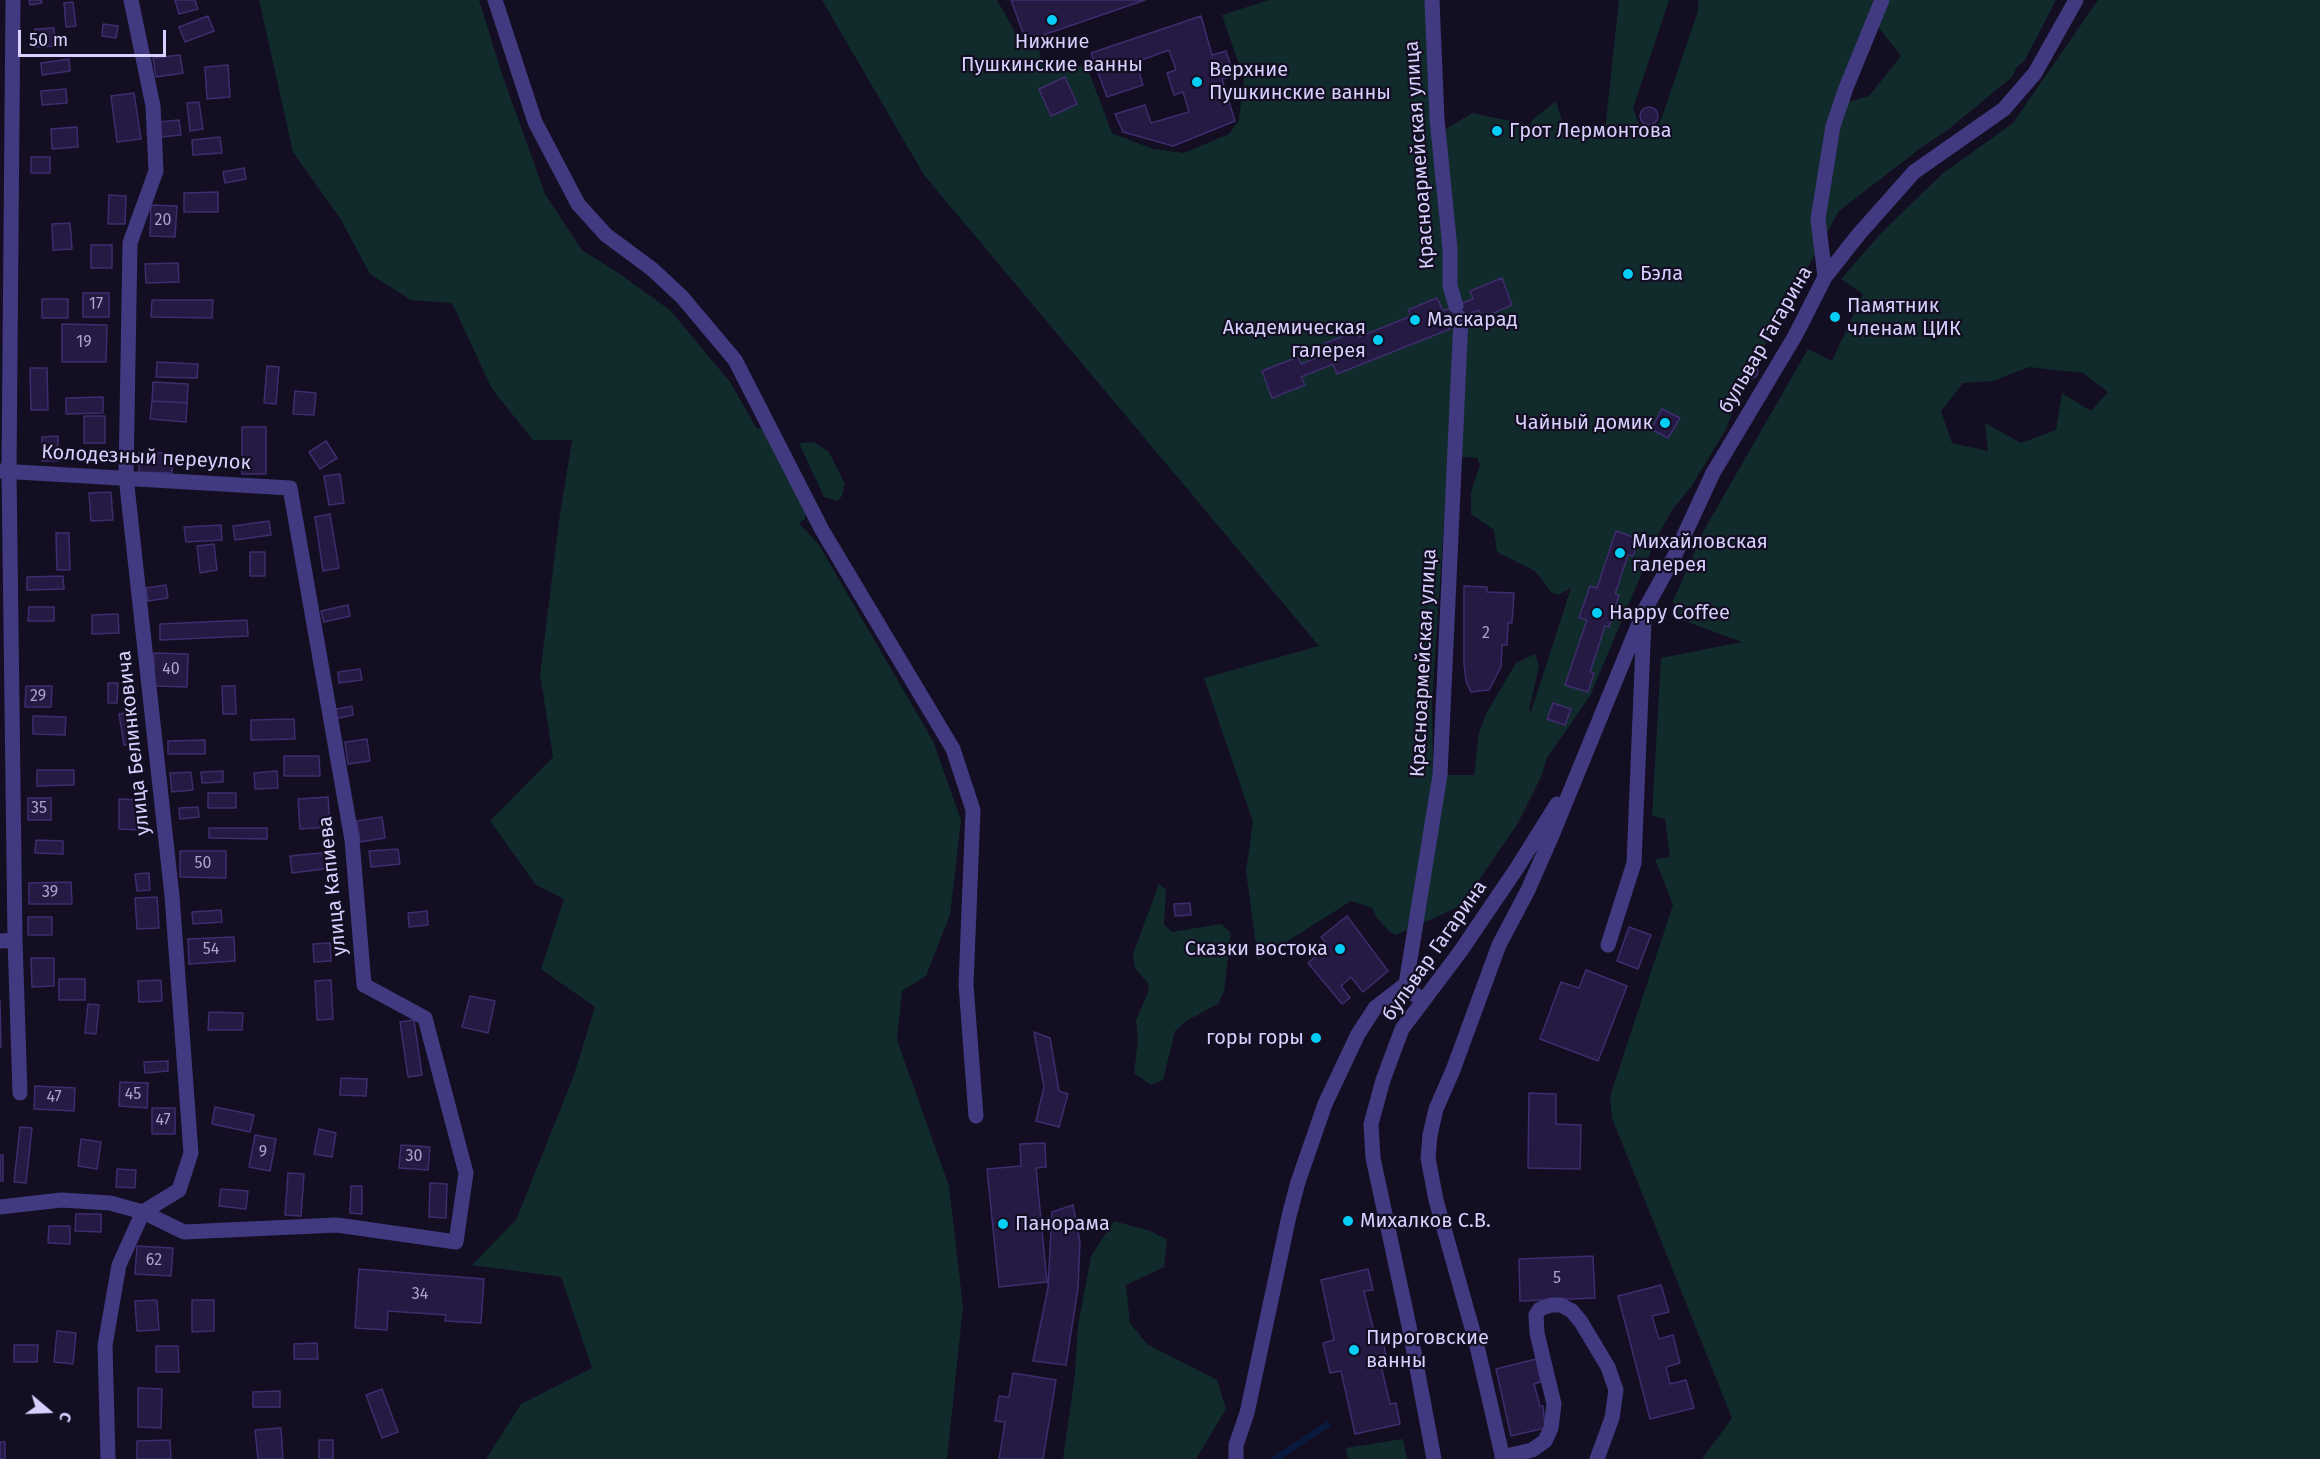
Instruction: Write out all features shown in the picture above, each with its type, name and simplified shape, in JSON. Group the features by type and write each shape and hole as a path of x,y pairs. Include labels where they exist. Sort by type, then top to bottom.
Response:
{"street":[{"path":"13,0 4,471 8,940 20,1093"},
{"name":"улица Белинковича","path":"131,0 153,106 156,171 130,243 126,477 172,896 191,1153 178,1190 143,1212"},
{"path":"495,0 535,122 578,204 606,235 652,269 682,297 735,360 822,530 953,749 973,810 966,985 976,1116"},
{"name":"Красноармейская улица","path":"1406,984 1440,775 1458,312 1450,285 1450,249 1437,119 1432,0"},
{"path":"1825,277 1818,219 1833,126 1882,0"},
{"name":"бульвар Гагарина","path":"1503,1458 1477,1346 1436,1200 1428,1158 1436,1109 1457,1060 1499,945 1528,890 1644,611 1674,557 1713,473 1796,336 1825,277 1859,234 1914,172 2004,109 2035,73 2076,0"},
{"name":"Колодезный переулок","path":"4,471 290,488"},
{"name":"улица Капиева","path":"143,1212 184,1232 337,1226 456,1242 466,1173 425,1018 364,985 352,840 290,488"},
{"path":"1608,945 1634,863 1644,611"},
{"name":"бульвар Гагарина","path":"1434,1459 1409,1326 1373,1158 1371,1124 1383,1080 1402,1029 1460,952 1517,868 1580,765"},
{"path":"1236,1459 1236,1445 1247,1413 1289,1216 1325,1104 1358,1034 1375,1008 1406,984 1408,989 1422,1000"},
{"path":"0,1207 61,1200 110,1203 143,1212 119,1265 105,1345 108,1459"},
{"path":"1503,1458 1532,1450 1545,1442 1551,1428 1554,1404 1537,1333 1536,1315 1540,1309 1551,1305 1561,1305 1572,1311 1581,1322 1608,1367 1616,1390 1612,1418 1597,1459"}],"green space":[{"path":"259,0 479,0 503,77 545,194 582,250 670,310 730,382 757,429 764,427 806,504 805,519 799,523 819,545 933,741 961,820 950,915 926,976 902,991 897,1040 949,1186 963,1307 947,1459 486,1459 521,1404 592,1368 561,1277 472,1265 516,1220 573,1078 595,1007 541,969 564,899 536,885 490,821 553,757 540,674 559,521 572,440 533,440 492,389 452,303 411,300 370,274 340,218 293,152"},
{"path":"822,0 997,0 1021,43 1039,48 1041,61 1087,67 1112,133 1153,149 1184,153 1229,134 1239,120 1244,79 1222,15 1269,0 1426,0 1435,136 1472,113 1530,125 1532,120 1556,101 1565,131 1581,129 1589,137 1604,140 1619,0 1669,0 1633,108 1638,122 1650,127 1659,123 1662,117 1698,11 1698,0 2056,0 2025,60 2017,67 2012,77 1944,133 1926,144 1839,211 1733,402 1733,411 1725,431 1691,487 1672,510 1657,537 1590,696 1547,758 1541,777 1518,823 1466,899 1454,909 1396,935 1377,918 1372,908 1351,901 1258,960 1246,871 1253,822 1204,678 1319,646 924,175","holes":["1873,20 1901,56 1869,96 1842,102","1464,457 1477,458 1480,465 1471,492 1471,514 1494,530 1497,552 1535,571 1551,592 1558,595 1571,588 1531,712 1529,710 1539,666 1535,654 1516,663 1486,714 1479,733 1474,775 1433,775 1432,701 1447,478 1453,465"]},
{"path":"2098,0 2320,0 2320,1459 1702,1459 1732,1418 1612,1118 1610,1096 1673,905 1655,859 1670,857 1665,819 1652,816 1661,658 1742,642 1682,620 1673,601 1704,530 1808,349 1832,361 1863,294 1841,279 1884,230 1942,174 2013,123","holes":["2029,367 2083,373 2108,392 2091,411 2062,393 2056,430 2021,443 1985,423 1988,451 1952,443 1941,411 1963,383 1993,381"]},
{"path":"814,442 829,452 845,484 842,496 837,501 824,497 799,443"},
{"path":"1159,884 1166,890 1164,925 1172,932 1221,924 1231,933 1224,992 1218,1004 1186,1021 1175,1031 1163,1080 1151,1085 1134,1073 1138,1040 1136,1020 1149,990 1148,983 1135,968 1133,954"},
{"path":"1114,1221 1150,1231 1167,1239 1164,1267 1126,1285 1130,1323 1147,1344 1217,1380 1226,1409 1196,1459 1063,1459 1075,1374 1078,1326 1091,1256"},
{"path":"1403,1439 1407,1459 1348,1459 1346,1448"}],"building":[{"path":"29,0 41,0 42,3 30,5"},
{"path":"175,0 195,0 198,9 179,14"},
{"name":"Нижние Пушкинские ванны","path":"1011,0 1145,0 1026,41"},
{"path":"73,2 76,26 66,27 64,3"},
{"path":"208,16 214,31 185,42 179,27"},
{"name":"Верхние Пушкинские ванны","path":"1201,16 1212,55 1226,51 1234,76 1222,79 1235,121 1173,146 1123,132 1115,114 1145,105 1151,123 1189,112 1183,92 1174,95 1167,73 1176,70 1169,50 1136,62 1143,85 1107,97 1091,53"},
{"path":"103,24 118,26 116,38 102,36"},
{"path":"54,28 55,46 35,47 35,29"},
{"path":"180,55 183,73 156,77 153,58"},
{"path":"69,59 70,71 42,75 41,63"},
{"path":"228,65 230,97 207,99 205,67"},
{"path":"1065,77 1077,104 1051,116 1039,89"},
{"path":"66,89 67,103 42,105 41,91"},
{"path":"134,93 141,139 117,142 111,96"},
{"path":"199,102 203,129 190,131 187,103"},
{"path":"1649,107 1655,110 1658,116 1655,122 1649,125 1643,122 1640,116 1643,110"},
{"path":"179,120 181,135 161,137 159,122"},
{"path":"77,127 78,147 52,149 51,129"},
{"path":"220,137 222,153 193,155 192,140"},
{"path":"31,157 50,157 50,173 31,173"},
{"path":"244,168 246,179 225,183 223,172"},
{"path":"218,192 218,212 184,212 184,193"},
{"path":"109,195 126,196 125,224 108,224"},
{"path":"151,205 177,206 175,237 150,236"},
{"path":"70,223 72,249 53,250 52,224"},
{"path":"91,245 112,245 112,268 91,268"},
{"path":"178,263 179,282 146,283 145,264"},
{"name":"Академическая галерея","path":"1502,278 1512,305 1482,318 1479,310 1447,323 1450,329 1337,374 1333,364 1301,377 1305,385 1272,398 1262,371 1298,357 1301,364 1329,353 1325,343 1357,331 1359,337 1411,316 1408,310 1437,298 1443,311 1473,299 1470,291"},
{"path":"83,293 109,293 109,317 83,317"},
{"path":"42,299 68,299 68,318 42,318"},
{"path":"152,300 213,300 212,318 151,317"},
{"path":"62,324 107,325 106,362 62,362"},
{"path":"157,362 198,364 197,378 156,377"},
{"path":"267,366 279,367 276,404 264,403"},
{"path":"1754,366 1757,367 1757,377 1750,378 1747,377 1746,370 1747,367"},
{"path":"30,368 47,368 48,410 31,410"},
{"path":"153,382 188,384 187,403 152,401"},
{"path":"295,391 316,393 314,415 293,414"},
{"path":"103,397 103,413 66,414 66,398"},
{"path":"152,401 187,403 186,422 150,419"},
{"name":"Чайный домик","path":"1662,409 1680,418 1668,438 1651,429"},
{"path":"84,416 105,416 105,443 84,443"},
{"path":"242,427 266,427 266,474 242,474"},
{"path":"58,436 58,461 42,461 42,437"},
{"path":"326,441 337,458 320,469 309,452"},
{"path":"139,452 172,453 172,473 139,472"},
{"path":"340,474 344,503 329,505 324,476"},
{"path":"111,492 113,520 91,521 89,493"},
{"path":"330,514 339,568 323,571 315,517"},
{"path":"269,521 271,535 235,540 233,526"},
{"path":"221,525 222,540 186,542 184,527"},
{"name":"Happy Coffee","path":"1616,531 1639,539 1633,556 1628,555 1615,594 1619,595 1609,627 1605,626 1590,672 1594,673 1588,692 1565,685 1587,620 1579,618 1590,586 1597,588"},
{"path":"56,533 69,533 70,570 57,570"},
{"path":"214,544 217,570 200,573 197,546"},
{"path":"250,552 265,552 265,576 250,576"},
{"path":"63,576 64,589 27,590 27,577"},
{"path":"166,585 168,598 148,601 146,588"},
{"path":"1464,586 1487,587 1487,592 1514,593 1512,623 1508,623 1507,645 1502,645 1501,667 1489,690 1471,692 1466,681"},
{"path":"348,605 350,616 324,622 321,611"},
{"path":"29,607 54,607 54,621 28,621"},
{"path":"118,614 119,633 92,634 92,615"},
{"path":"247,620 248,636 160,640 160,624"},
{"path":"154,653 188,654 187,687 154,686"},
{"path":"360,669 362,680 339,683 338,672"},
{"path":"108,683 118,683 117,703 108,703"},
{"path":"26,686 52,686 51,707 25,707"},
{"path":"222,686 235,686 236,714 223,714"},
{"path":"1553,703 1571,709 1565,725 1547,719"},
{"path":"352,706 353,715 334,719 332,710"},
{"path":"130,712 134,743 124,745 119,714"},
{"path":"33,716 66,717 65,735 33,734"},
{"path":"294,719 295,739 251,740 251,720"},
{"path":"367,739 370,761 348,764 345,742"},
{"path":"205,740 205,754 168,754 168,741"},
{"path":"284,756 319,756 320,776 284,776"},
{"path":"37,770 74,770 74,785 37,786"},
{"path":"223,771 223,782 202,783 201,772"},
{"path":"277,771 278,788 255,789 254,773"},
{"path":"191,772 193,790 172,792 170,773"},
{"path":"208,793 236,793 236,808 208,808"},
{"path":"328,797 330,827 300,829 298,799"},
{"path":"28,798 51,798 51,820 28,820"},
{"path":"119,799 143,800 142,830 119,829"},
{"path":"198,807 199,817 180,819 179,808"},
{"path":"382,817 385,838 360,842 357,821"},
{"path":"209,828 267,828 267,839 209,838"},
{"path":"36,840 63,841 63,854 35,853"},
{"path":"398,849 400,864 371,867 369,851"},
{"path":"180,851 226,851 226,878 180,877"},
{"path":"330,852 332,868 292,873 290,856"},
{"path":"149,873 150,890 137,891 135,874"},
{"path":"71,882 72,904 29,904 29,883"},
{"path":"157,897 159,928 137,929 135,898"},
{"path":"1190,903 1191,915 1175,916 1174,904"},
{"path":"221,910 222,922 193,924 192,912"},
{"path":"427,911 428,925 409,927 408,913"},
{"path":"1347,916 1388,971 1363,992 1351,977 1341,986 1350,998 1342,1004 1308,963 1328,946 1321,937"},
{"path":"28,917 52,917 52,935 28,935"},
{"path":"1629,927 1651,935 1638,969 1617,961"},
{"path":"234,937 235,961 189,964 188,939"},
{"path":"330,943 331,961 314,962 313,944"},
{"path":"31,958 54,958 54,986 32,987"},
{"path":"1586,970 1627,986 1598,1061 1540,1039 1561,982 1579,988"},
{"path":"59,979 85,979 85,1000 59,1000"},
{"path":"161,980 162,1001 139,1002 138,981"},
{"path":"331,980 333,1019 317,1020 315,981"},
{"path":"470,996 495,1001 488,1033 462,1027"},
{"path":"0,1000 1,1047 0,1047"},
{"path":"88,1004 99,1005 96,1034 85,1033"},
{"path":"209,1012 243,1013 242,1030 208,1030"},
{"path":"414,1020 422,1075 408,1077 400,1022"},
{"path":"1034,1032 1050,1038 1059,1091 1068,1094 1059,1127 1036,1121 1044,1087"},
{"path":"168,1061 168,1071 145,1073 144,1062"},
{"path":"341,1078 367,1079 366,1096 340,1095"},
{"path":"120,1082 148,1083 147,1108 119,1106"},
{"path":"35,1086 75,1088 74,1111 34,1109"},
{"path":"1529,1093 1556,1094 1556,1124 1581,1125 1580,1169 1528,1168"},
{"path":"215,1107 254,1115 250,1132 212,1124"},
{"path":"152,1108 175,1108 175,1134 152,1134"},
{"path":"20,1127 32,1128 26,1183 14,1182"},
{"path":"319,1129 336,1133 332,1157 314,1154"},
{"path":"255,1135 276,1139 270,1171 249,1167"},
{"path":"81,1139 101,1142 97,1169 78,1166"},
{"path":"1045,1143 1046,1167 1036,1168 1047,1282 999,1287 987,1169 1021,1166 1020,1144"},
{"path":"401,1145 430,1147 428,1170 399,1168"},
{"path":"0,1155 3,1155 3,1181 0,1181"},
{"path":"117,1169 136,1170 135,1188 116,1187"},
{"path":"288,1173 304,1174 301,1216 285,1215"},
{"path":"430,1183 447,1184 446,1218 429,1217"},
{"path":"351,1186 362,1186 362,1214 350,1213"},
{"path":"221,1189 248,1191 246,1209 219,1206"},
{"path":"1073,1205 1080,1242 1078,1288 1066,1365 1033,1361 1048,1288 1052,1212"},
{"path":"76,1214 101,1214 101,1232 75,1231"},
{"path":"49,1226 70,1226 70,1244 48,1243"},
{"path":"137,1246 173,1248 171,1276 135,1274"},
{"path":"1593,1256 1595,1298 1520,1301 1519,1259"},
{"path":"359,1269 484,1279 481,1323 445,1321 446,1315 388,1311 387,1330 355,1328"},
{"name":"Пироговские ванны","path":"1368,1269 1373,1290 1364,1291 1375,1336 1381,1334 1386,1355 1379,1357 1390,1404 1396,1403 1400,1424 1355,1434 1341,1371 1330,1373 1323,1343 1334,1340 1321,1280"},
{"path":"1661,1285 1669,1312 1652,1316 1659,1339 1673,1335 1680,1363 1666,1367 1670,1384 1686,1380 1694,1408 1650,1419 1618,1296"},
{"path":"157,1300 159,1330 137,1331 135,1301"},
{"path":"192,1300 214,1300 214,1331 192,1332"},
{"path":"57,1331 76,1333 73,1364 54,1362"},
{"path":"317,1343 318,1359 294,1359 294,1344"},
{"path":"14,1345 38,1345 37,1362 14,1362"},
{"path":"156,1346 178,1346 179,1372 156,1372"},
{"path":"1536,1359 1541,1382 1534,1384 1540,1406 1543,1406 1545,1428 1511,1436 1496,1369"},
{"path":"1013,1373 1056,1380 1043,1459 999,1459 1005,1422 995,1421 999,1396 1009,1397"},
{"path":"138,1388 162,1389 161,1428 138,1427"},
{"path":"382,1389 398,1432 382,1438 366,1395"},
{"path":"280,1391 280,1407 253,1407 253,1392"},
{"path":"281,1428 283,1459 258,1459 255,1430"},
{"path":"170,1440 171,1459 137,1459 137,1441"},
{"path":"319,1440 333,1440 333,1459 319,1459"},
{"path":"0,1442 5,1442 5,1459 0,1459"}],"waterway":[{"path":"1275,1459 1327,1425"}],"place":[{"name":"Нижние Пушкинские ванны","path":"1052,20"},
{"name":"Верхние Пушкинские ванны","path":"1197,82"},
{"name":"Грот Лермонтова","path":"1497,131"},
{"name":"Бэла","path":"1628,274"},
{"name":"Памятник членам ЦИК","path":"1835,317"},
{"name":"Маскарад","path":"1415,320"},
{"name":"Академическая галерея","path":"1378,340"},
{"name":"Чайный домик","path":"1665,423"},
{"name":"Михайловская галерея","path":"1620,553"},
{"name":"Happy Coffee","path":"1597,613"},
{"name":"Сказки востока","path":"1340,949"},
{"name":"горы горы","path":"1316,1038"},
{"name":"Михалков С.В.","path":"1348,1221"},
{"name":"Панорама","path":"1003,1224"},
{"name":"Пироговские ванны","path":"1354,1350"}]}
